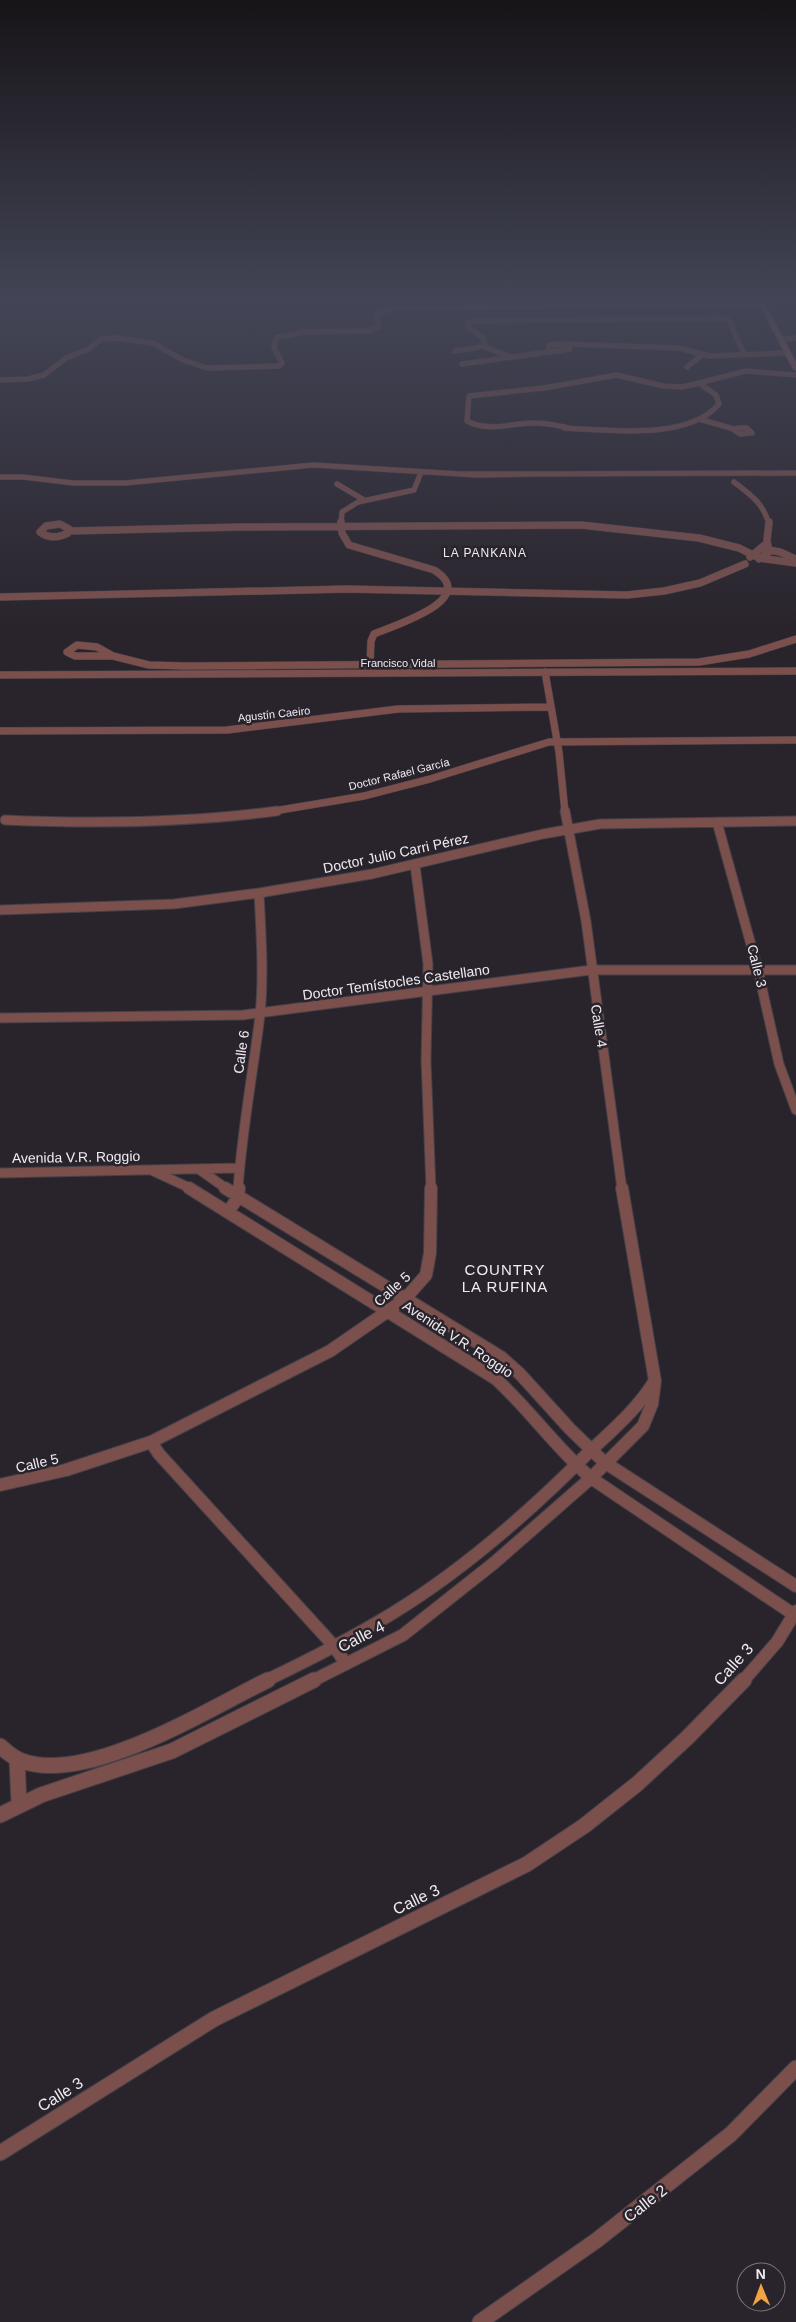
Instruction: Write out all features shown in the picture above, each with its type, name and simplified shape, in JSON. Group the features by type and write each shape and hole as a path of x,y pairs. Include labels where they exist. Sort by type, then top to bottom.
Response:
{"street":[{"path":"468,410 468,423 487,426 526,424 568,428 664,429 686,426 710,410"},
{"path":"698,419 734,429"},
{"path":"0,477 23,477 73,483 130,482 313,465 462,474 796,473"},
{"path":"370,665 371,641 374,634 433,608 447,596 449,591 443,577 434,570 349,545 342,536 340,526 344,510 364,500 414,490 421,472"},
{"path":"0,597 347,589 639,594 708,580 767,555 770,526 765,510 757,499 734,482 700,473"},
{"path":"734,482 736,473"},
{"path":"337,484 364,500"},
{"path":"69,531 340,526 581,525 691,537 769,550 796,559"},
{"path":"745,564 752,554 762,549 767,543"},
{"path":"730,545 761,558 796,563"},
{"path":"113,656 104,648 91,645 74,646 67,652 83,657 113,656 143,664 161,665 370,665 706,661 766,649 796,639"},
{"name":"Francisco Vidal","path":"0,675 796,671"},
{"name":"Calle 4","path":"0,1815 19,1803 54,1788 142,1763 172,1751 402,1635 422,1622 494,1563 590,1478 604,1462 643,1426 649,1417 655,1394 655,1381 616,1156 610,1092 591,970 586,921 567,829 558,742 545,672"},
{"name":"Agustín Caeiro","path":"0,731 53,729 179,732 277,726 377,711 550,707"},
{"name":"Doctor Rafael García","path":"2,819 75,823 156,822 230,817 285,810 364,796 408,785 545,743 796,740"},
{"name":"Doctor Julio Carri Pérez","path":"0,910 174,904 259,893 332,882 415,865 567,829 628,822 796,821"},
{"name":"Calle 3","path":"717,822 758,970 779,1064 796,1110"},
{"name":"Calle 5","path":"0,1485 66,1470 151,1442 305,1365 389,1312 404,1300 426,1275 430,1253 431,1163 426,1053 428,991 426,938 415,865"},
{"name":"Calle 6","path":"238,1197 239,1168 260,1014 262,971 259,893"},
{"name":"Doctor Temístocles Castellano","path":"0,1018 230,1016 260,1014 591,970 796,970"},
{"name":"Avenida V.R. Roggio","path":"0,1173 239,1168"},
{"name":"Avenida V.R. Roggio","path":"200,1170 238,1197 501,1358 520,1374 591,1451 604,1462 796,1586"},
{"name":"Avenida V.R. Roggio","path":"153,1171 171,1178 229,1210 496,1379 509,1390 576,1466 590,1478 795,1614"},
{"path":"229,1210 238,1197"},
{"name":"Calle 4","path":"18,1760 53,1766 76,1764 108,1754 158,1734 362,1631 412,1600 486,1546 576,1466 644,1398 655,1381"},
{"path":"151,1442 159,1454 334,1646 346,1664"},
{"name":"Calle 3","path":"0,2153 214,2019 527,1864 570,1838 670,1756 754,1669 795,1614"},
{"path":"0,1746 18,1760 19,1803"},
{"name":"Calle 2","path":"480,2322 597,2240 731,2134 796,2068"}],"district":[{"name":"LA PANKANA","path":"485,553"},
{"name":"COUNTRY LA RUFINA","path":"505,1278"}]}
